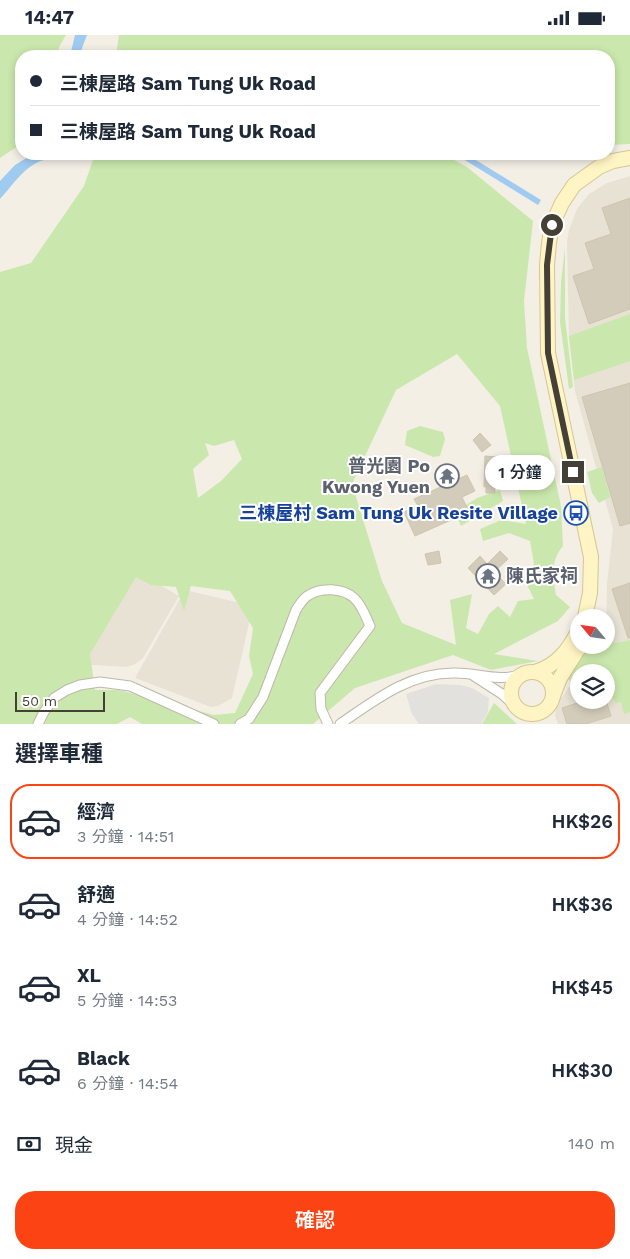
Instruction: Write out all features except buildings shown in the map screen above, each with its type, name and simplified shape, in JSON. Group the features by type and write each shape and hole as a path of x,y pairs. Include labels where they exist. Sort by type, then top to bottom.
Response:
{"street":[{"path":"587,609 590,593 591,557 548,353 547,275 549,243 552,225 562,203 574,185 599,167 612,161 630,159"},
{"path":"240,724 249,719 263,697 296,610 301,602 310,594 322,590 337,590 355,598 370,626 320,693 321,709 328,724"},
{"path":"340,724 391,690 423,676 467,673 509,678 546,669 555,663 570,646"},
{"path":"543,724 560,678 576,654"},
{"path":"467,673 483,681 536,724"},
{"path":"528,673 548,678 552,686 550,702 541,711 533,714 519,709 512,699 511,689 515,680 528,673"},
{"path":"38,724 54,698 74,688 100,682 130,686 214,724"}],"shaded area":[{"path":"630,176 630,724 558,724 555,715 557,704 570,686 570,709 615,709 615,664 602,664 598,654 615,654 615,609 607,609 607,584 613,529 575,391 569,336 567,241 577,209 589,194 607,183"},
{"path":"136,571 179,596 143,658 127,667 78,665"},
{"path":"185,590 253,606 232,698 218,706 211,707 135,678"},
{"path":"436,684 460,685 472,688 489,698 488,712 481,724 419,724 412,714 406,694"}],"green space":[{"path":"0,35 66,35 59,50 15,50 15,148 0,158"},
{"path":"119,35 630,35 630,144 615,145 615,50 117,50"},
{"path":"93,160 454,160 467,167 533,221 524,301 527,348 561,506 563,546 554,563 553,576 556,595 570,607 558,621 494,654 538,661 491,670 453,655 355,688 313,724 142,724 130,717 117,724 0,724 0,272 31,263 84,186","holes":["457,354 500,406 526,524 501,520 480,529 483,541 509,533 530,541 534,564 527,585 534,599 518,601 510,617 498,606 489,614 478,634 466,628 472,594 450,600 456,645 402,623 382,581 352,484 396,390","234,440 242,459 221,481 198,498 193,469 209,455 205,443 214,446","136,577 151,585 176,587 184,611 191,586 230,591 253,628 249,656 253,674 235,713 214,715 119,690 95,690 90,654"]},
{"path":"565,248 565,318 573,387 569,389 560,322 561,282"},
{"path":"630,314 630,361 574,380 569,336"},
{"path":"420,426 443,432 445,439 440,456 433,457 405,445 407,431"},
{"path":"602,467 610,497 599,503 592,493 587,472"},
{"path":"500,490 503,501 461,526 455,512 477,498"},
{"path":"630,640 630,712 624,714 621,702 615,701 615,664 575,664 583,654 615,654 615,643"},
{"path":"570,671 570,680 566,677"},
{"path":"494,703 517,724 482,724"}],"water":[{"path":"75,35 87,35 81,50 71,50"},
{"path":"23,160 44,160 31,166 0,199 0,181 15,165"},
{"path":"465,160 476,160 541,200 538,205"}],"place":[{"name":"普光園 Po Kwong Yuen","path":"447,476"},
{"name":"三棟屋村 Sam Tung Uk Resite Village","path":"576,513"},
{"name":"陳氏家祠","path":"488,576"}],"route":[{"path":"552,225 547,265 548,353 573,472"}]}
